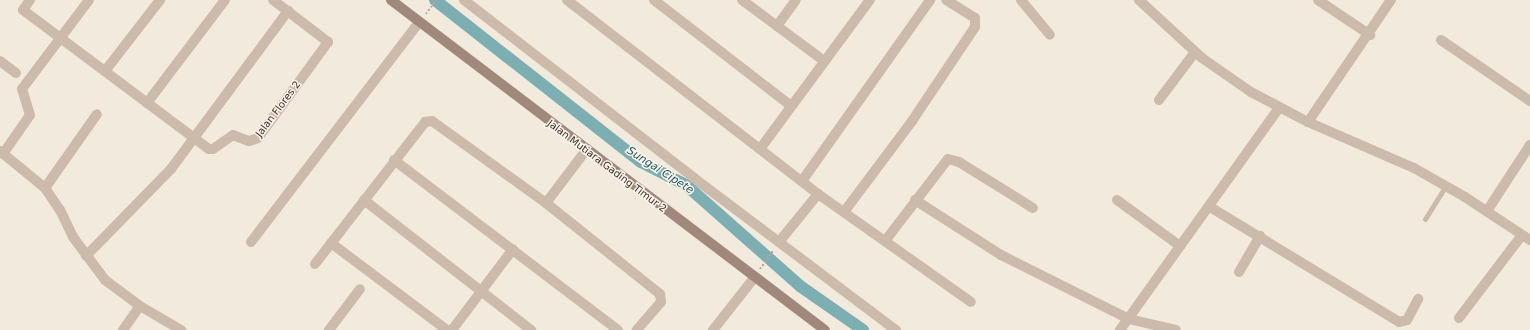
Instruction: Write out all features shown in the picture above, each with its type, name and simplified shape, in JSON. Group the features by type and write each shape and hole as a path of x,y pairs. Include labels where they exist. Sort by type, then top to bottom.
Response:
{"street":[{"path":"30,0 23,10 195,138"},
{"path":"89,0 22,89 30,115 2,153 45,188 86,256 110,284 140,306 181,330"},
{"path":"105,71 160,0"},
{"path":"147,103 225,0"},
{"path":"86,256 151,192 195,138 288,11 273,0"},
{"name":"Jalan Mutiara Gading Timur 2","path":"391,0 422,19 587,149 756,275 825,330"},
{"path":"464,0 778,243 896,330"},
{"path":"654,0 791,106"},
{"path":"742,0 824,62"},
{"path":"777,26 796,0"},
{"path":"760,149 870,0"},
{"path":"802,181 930,0"},
{"path":"844,212 912,121 975,27 975,18 946,0"},
{"path":"1021,0 1050,35"},
{"path":"1139,0 1196,52 1251,92 1308,122 1414,168 1487,211 1526,237 1459,318"},
{"path":"1318,0 1370,35"},
{"path":"1308,122 1370,35 1391,0"},
{"path":"573,2 818,194 971,302"},
{"name":"Jalan Flores 2","path":"195,138 213,149 233,135 249,141 258,138 328,42 288,11"},
{"path":"251,242 422,19"},
{"path":"1441,40 1530,101"},
{"path":"1159,100 1196,52"},
{"path":"0,61 16,73"},
{"path":"1120,330 1210,207 1279,108"},
{"path":"45,188 97,114"},
{"path":"315,264 394,160 425,122 432,121 546,203 660,294 661,302 637,330"},
{"path":"1487,211 1530,145"},
{"path":"546,203 587,149"},
{"path":"885,241 915,200 950,159 958,162 1033,208"},
{"path":"394,160 618,330"},
{"path":"778,243 818,194"},
{"path":"364,200 482,290 531,330"},
{"path":"915,200 1001,255 1129,319 1176,330"},
{"path":"1117,200 1180,246"},
{"path":"1210,207 1260,236 1399,322 1406,320 1418,299"},
{"path":"1240,272 1260,236"},
{"path":"331,243 447,330"},
{"path":"452,330 513,249"},
{"path":"713,330 756,275"},
{"path":"329,330 360,289"},
{"path":"123,330 140,306"}],"lane":[{"path":"1425,219 1446,186"}],"path":[{"path":"422,19 436,0"},
{"path":"756,275 778,243"}],"waterway":[{"name":"Sungai Cipete","path":"435,0 641,162 686,185 800,286 863,330"}]}
